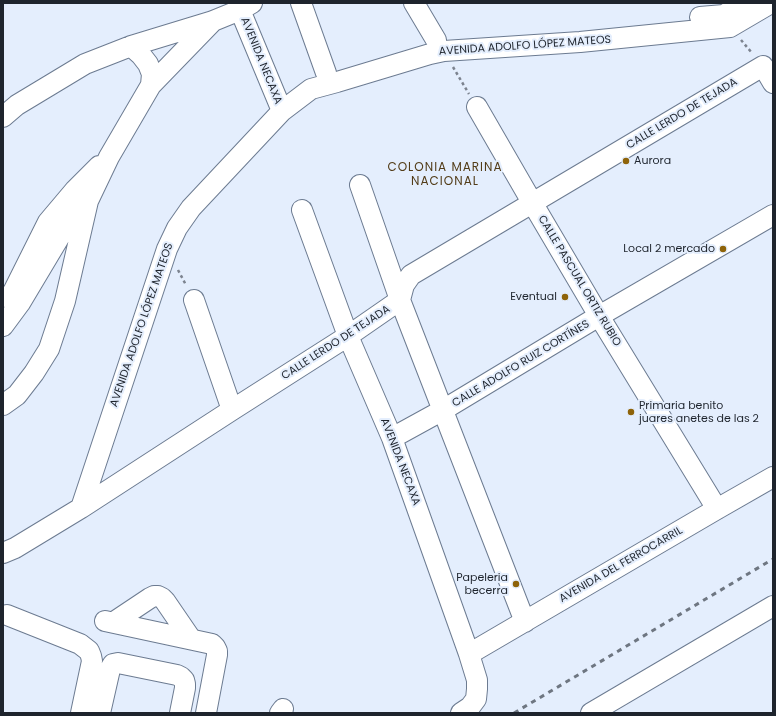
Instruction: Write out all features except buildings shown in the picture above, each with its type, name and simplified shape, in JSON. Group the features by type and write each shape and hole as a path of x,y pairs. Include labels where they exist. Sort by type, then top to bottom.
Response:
{"street":[{"path":"301,3 326,73"},
{"path":"414,3 440,45"},
{"path":"311,89 326,73 440,45 448,38 579,30 724,15 743,3"},
{"name":"AVENIDA ADOLFO LÓPEZ MATEOS","path":"81,508 167,249 177,228 190,208 279,106 311,89 430,54 440,45 580,42 730,28 771,3"},
{"path":"8,110 86,64 131,46 213,21 246,6"},
{"name":"AVENIDA NECAXA","path":"246,6 279,106"},
{"path":"3,405 17,395 34,373 49,349 64,301 88,201 108,157 151,85 213,21"},
{"path":"131,46 148,64 152,74 151,85"},
{"name":"CALLE LERDO DE TEJADA","path":"3,553 15,548 81,508 348,336 400,300 404,285 412,275 532,204 768,74"},
{"path":"196,182 244,131 279,106"},
{"name":"CALLE PASCUAL ORTIZ RUBIO","path":"477,107 532,204 717,509"},
{"path":"3,297 9,296 13,292 48,222 74,190 108,157"},
{"path":"360,185 400,300 525,622"},
{"path":"3,326 20,303 63,231 74,190"},
{"name":"AVENIDA NECAXA","path":"302,210 348,336 392,438 469,654 477,680 476,698 470,707 461,713"},
{"name":"CALLE ADOLFO RUIZ CORTÍNES","path":"392,438 443,410 599,316 773,215"},
{"path":"194,300 232,410"},
{"name":"AVENIDA DEL FERROCARRIL","path":"469,654 773,477"},
{"path":"191,639 165,601 158,596 150,598 110,621 212,644 217,651 217,655 206,713"},
{"path":"591,713 771,611"},
{"path":"7,615 80,644 89,651 92,656 92,661 81,713"},
{"path":"100,713 110,670 113,664 118,663 181,677 184,680 185,688 180,713"}],"path":[{"path":"730,28 768,74"},
{"path":"440,45 477,107"},
{"path":"167,249 194,300"}],"railway":[{"path":"514,713 773,559"}],"place":[{"name":"Aurora","path":"626,161"},
{"name":"Local 2 mercado","path":"723,249"},
{"name":"Eventual","path":"565,297"},
{"name":"Primaria benito juares anetes de las 2","path":"631,412"},
{"name":"Papeleria becerra","path":"516,584"}],"district":[{"name":"COLONIA MARINA NACIONAL","path":"445,175"}]}
